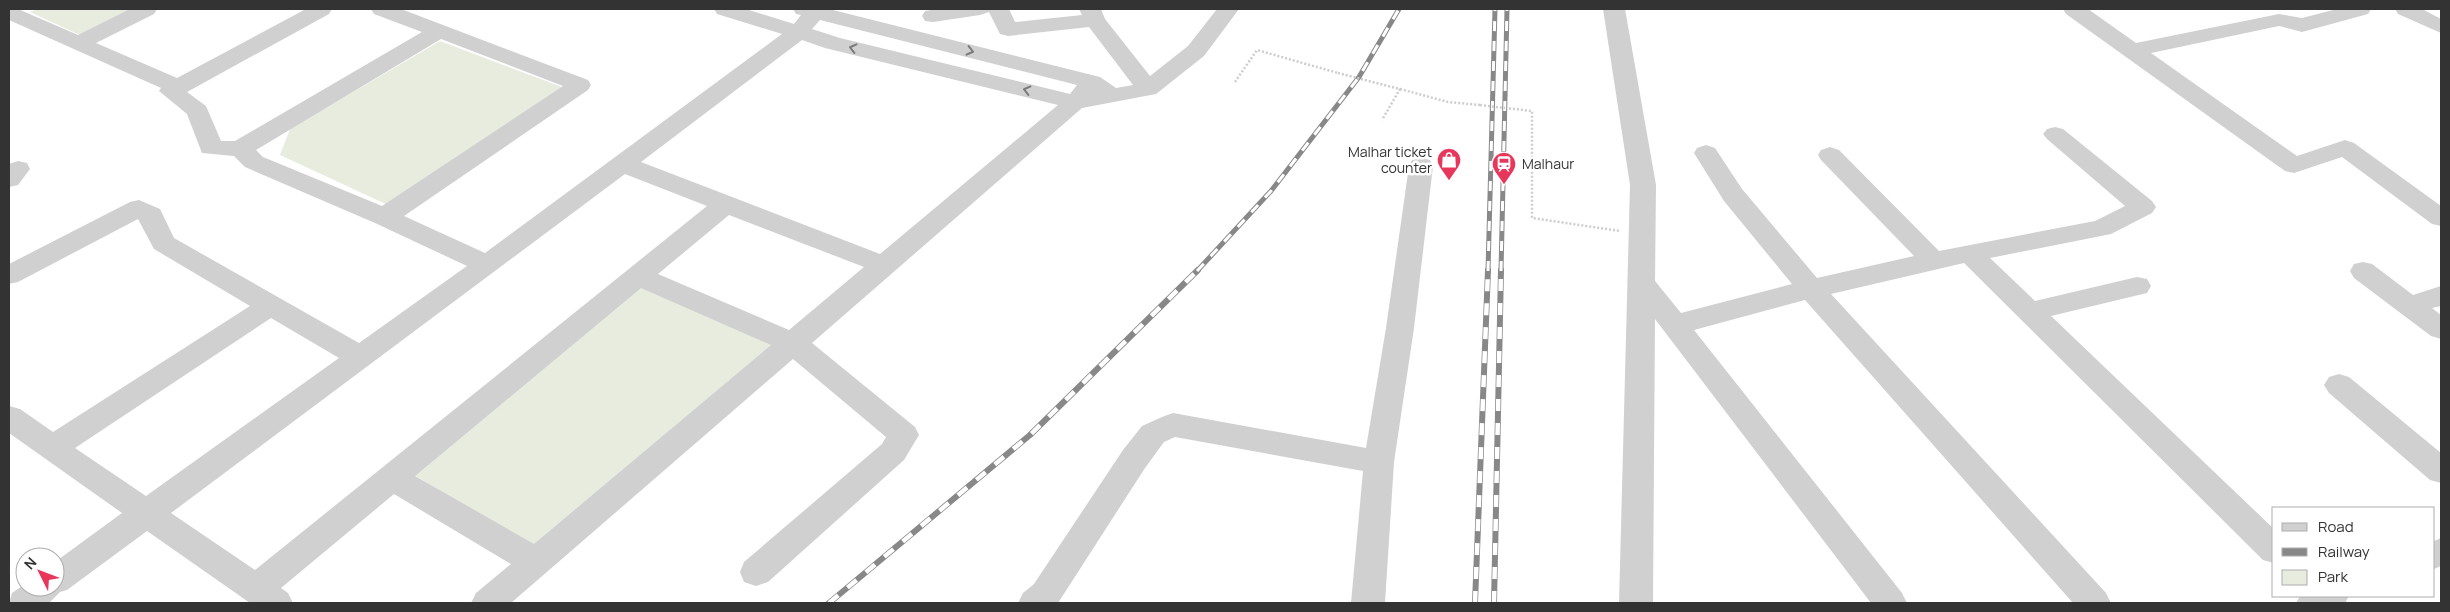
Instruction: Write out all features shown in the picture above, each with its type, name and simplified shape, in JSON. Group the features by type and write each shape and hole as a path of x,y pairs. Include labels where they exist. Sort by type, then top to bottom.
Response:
{"street":[{"path":"78,43 146,9"},
{"path":"171,86 298,9"},
{"path":"171,86 321,9"},
{"path":"382,9 580,86 384,217"},
{"path":"725,9 806,18 909,36 930,41 1083,92"},
{"path":"930,41 932,12 980,9"},
{"path":"998,9 1008,29 1093,14 1148,89"},
{"path":"806,18 887,56 1083,92 1116,95 1148,89 1196,51 1228,9"},
{"path":"1614,9 1643,185 1636,603"},
{"path":"2074,9 2294,165 2345,148 2441,218"},
{"path":"2133,50 2279,20 2302,25 2360,9"},
{"path":"2406,9 2441,27"},
{"path":"13,12 171,86 198,111 211,148 240,149 439,31"},
{"path":"65,573 622,164 806,18"},
{"path":"887,56 909,36"},
{"path":"488,603 884,265 1083,92"},
{"path":"1674,325 1811,289 1969,253 2102,228 2143,207 2055,134"},
{"path":"240,149 254,162 384,217 486,265"},
{"path":"1706,153 1733,195 1811,289 2094,603"},
{"path":"1830,156 1934,261"},
{"path":"622,164 884,265"},
{"path":"1368,603 1379,462 1400,328 1421,166"},
{"path":"9,417 266,596 392,478 726,204"},
{"path":"9,275 139,208 151,215 163,243 360,357"},
{"path":"1969,253 2272,548"},
{"path":"2363,271 2441,329"},
{"path":"638,276 793,343 904,435 893,452 756,572"},
{"path":"1642,283 1890,603"},
{"path":"2029,312 2137,286"},
{"path":"2410,306 2441,296"},
{"path":"52,448 271,305"},
{"path":"2338,385 2441,472"},
{"path":"1035,603 1046,594 1134,459 1153,434 1173,425 1379,462"},
{"path":"392,478 536,562"}],"path":[{"path":"1235,82 1257,50 1448,102 1532,111 1532,218 1643,234"},
{"path":"1382,120 1400,89"}],"green space":[{"path":"37,9 137,9 82,36 30,12"},
{"path":"440,41 562,87 390,206 280,155 290,129"},
{"path":"643,285 778,345 536,549 411,473"}],"railway":[{"path":"1197,271 1271,191 1359,77 1399,9"},
{"path":"1488,271 1495,9"},
{"path":"1501,271 1507,9"},
{"path":"1475,603 1488,270"},
{"path":"1494,603 1501,270"},
{"path":"829,603 1030,435 1197,271"}],"place":[{"name":"Malhar ticket counter","path":"1449,181"},
{"name":"Malhaur","path":"1504,185"}]}
